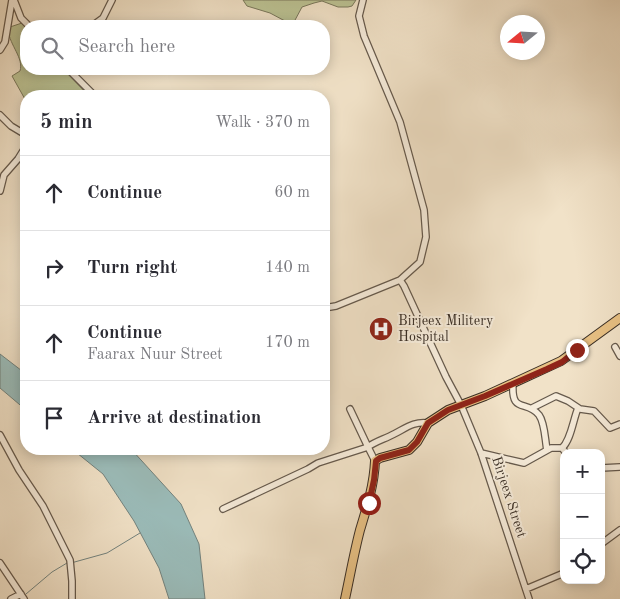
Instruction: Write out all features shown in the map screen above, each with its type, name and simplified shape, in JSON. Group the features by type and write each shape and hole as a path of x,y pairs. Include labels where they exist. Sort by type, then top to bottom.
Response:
{"main road":[{"path":"345,599 360,532 369,503 376,461 380,458 409,450 417,442 428,423 448,410 514,384 562,362 620,318"}],"street":[{"path":"13,0 24,20"},
{"path":"0,50 5,42 13,0"},
{"path":"100,20 112,0"},
{"path":"330,307 400,280 420,262 426,237 424,210 400,122 364,36 359,16 363,0"},
{"path":"74,75 89,90"},
{"path":"0,116 20,131"},
{"path":"0,191 4,175 20,158"},
{"name":"Birjeex Street","path":"400,280 461,405 481,453 529,599"},
{"path":"615,347 620,356"},
{"path":"514,384 512,396 515,401 526,408 532,408 556,396 578,408 594,411 610,428 620,424"},
{"path":"532,408 541,419 547,450"},
{"path":"564,449 578,408"},
{"path":"350,409 376,461"},
{"path":"223,509 318,463 368,447 396,434 402,429 418,423 428,423"},
{"path":"0,435 19,470 43,506 70,560 72,568 72,599"},
{"path":"481,453 524,462 547,450 560,450"},
{"path":"605,468 620,467"},
{"path":"605,541 620,530"},
{"path":"0,563 23,597 11,599"},
{"path":"526,589 560,575"}],"green space":[{"path":"243,0 356,0 352,6 348,7 338,7 322,1 314,3 302,7 295,20 283,20 270,13 247,6"},
{"path":"20,24 20,61 9,36 8,30 10,27"},
{"path":"20,71 20,75 69,75 83,90 20,90 12,76"}],"water":[{"path":"0,354 20,369 20,405 0,388"},
{"path":"79,455 136,455 181,504 199,544 205,599 169,599 159,568 134,521 103,474"}],"waterway":[{"path":"71,563 107,553 140,533"},
{"path":"26,594 52,572 67,563"}],"place":[{"name":"Birjeex Militery Hospital","path":"381,329"}],"route":[{"path":"369,503 376,461 380,458 409,450 417,442 428,423 434,418 448,410 562,362 577,350"}]}
